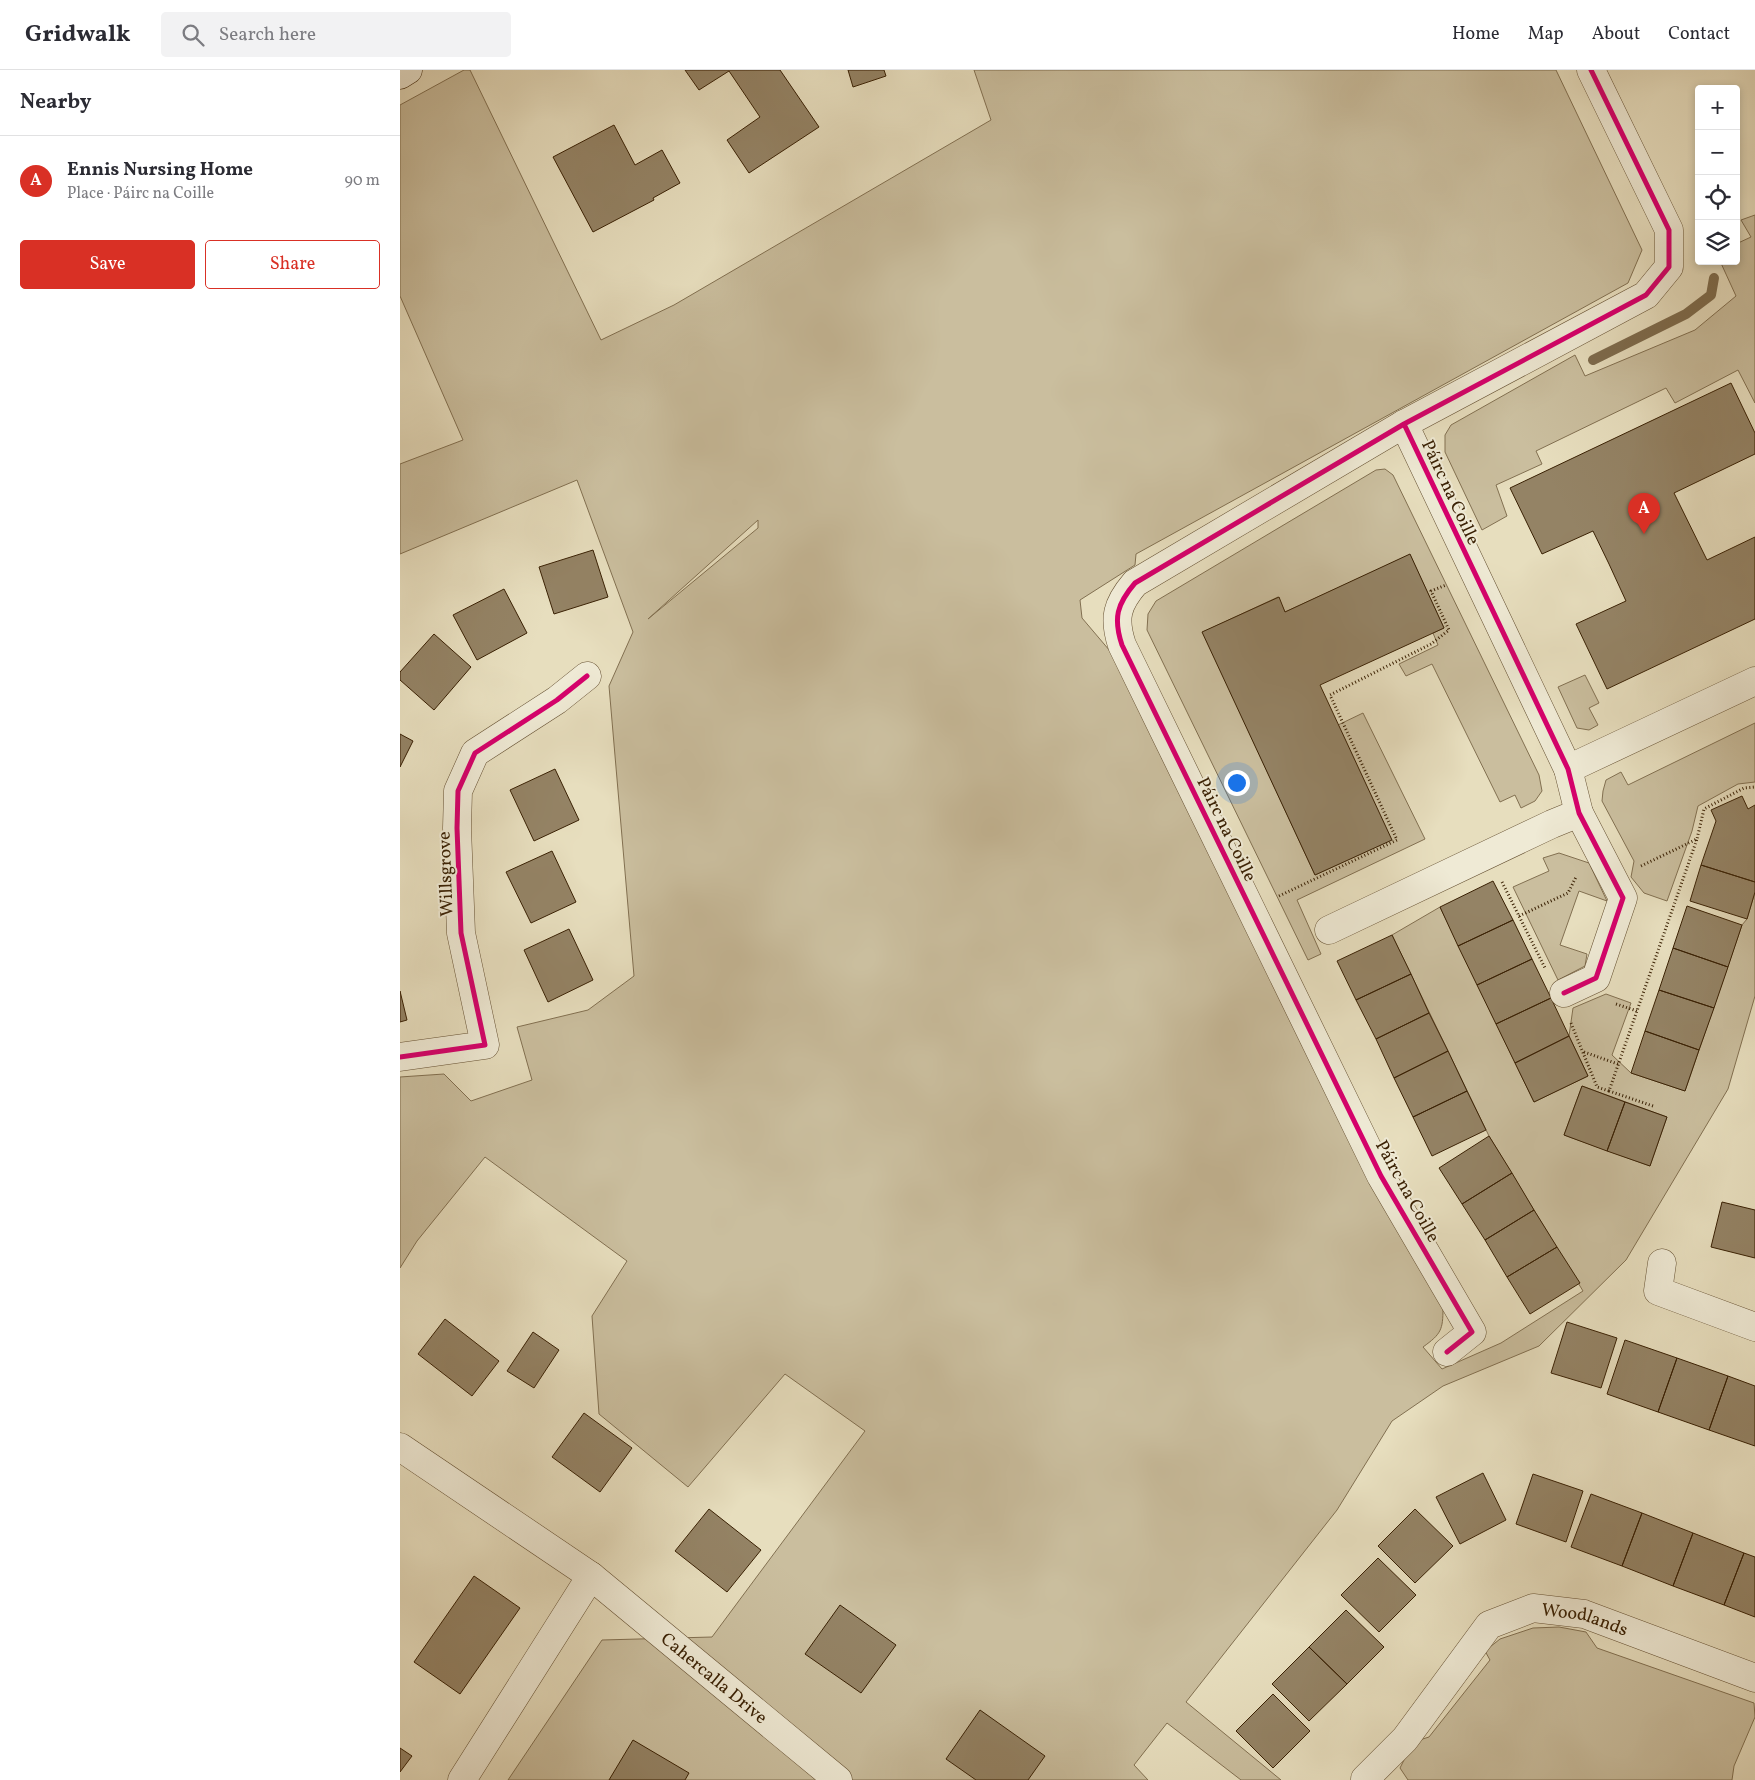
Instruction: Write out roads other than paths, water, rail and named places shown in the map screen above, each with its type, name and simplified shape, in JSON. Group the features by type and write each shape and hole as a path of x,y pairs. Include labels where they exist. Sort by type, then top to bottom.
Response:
{"street":[{"path":"400,74 408,70"},
{"name":"Páirc na Coille","path":"1447,1352 1472,1332 1382,1176 1116,630 1122,598 1135,583 1404,424 1646,295 1668,267 1668,230 1591,70"},
{"name":"Páirc na Coille","path":"1404,424 1568,769 1579,813 1623,898 1596,978 1566,1004"},
{"name":"Willsgrove","path":"400,1057 485,1045 460,933 457,828 458,791 475,753 557,700 586,676"},
{"path":"1568,769 1755,681"},
{"path":"1329,930 1579,813"},
{"path":"1662,1263 1658,1291 1755,1327"},
{"name":"Cahercalla Drive","path":"400,1447 591,1576 838,1780"},
{"path":"462,1780 591,1576"},
{"name":"Woodlands","path":"1366,1780 1405,1739 1489,1625 1533,1608 1584,1614 1755,1678"}],"waterway":[{"path":"1593,360 1686,314 1711,295 1714,278"}],"place":[{"name":"Ennis Nursing Home","path":"1644,534"}]}
